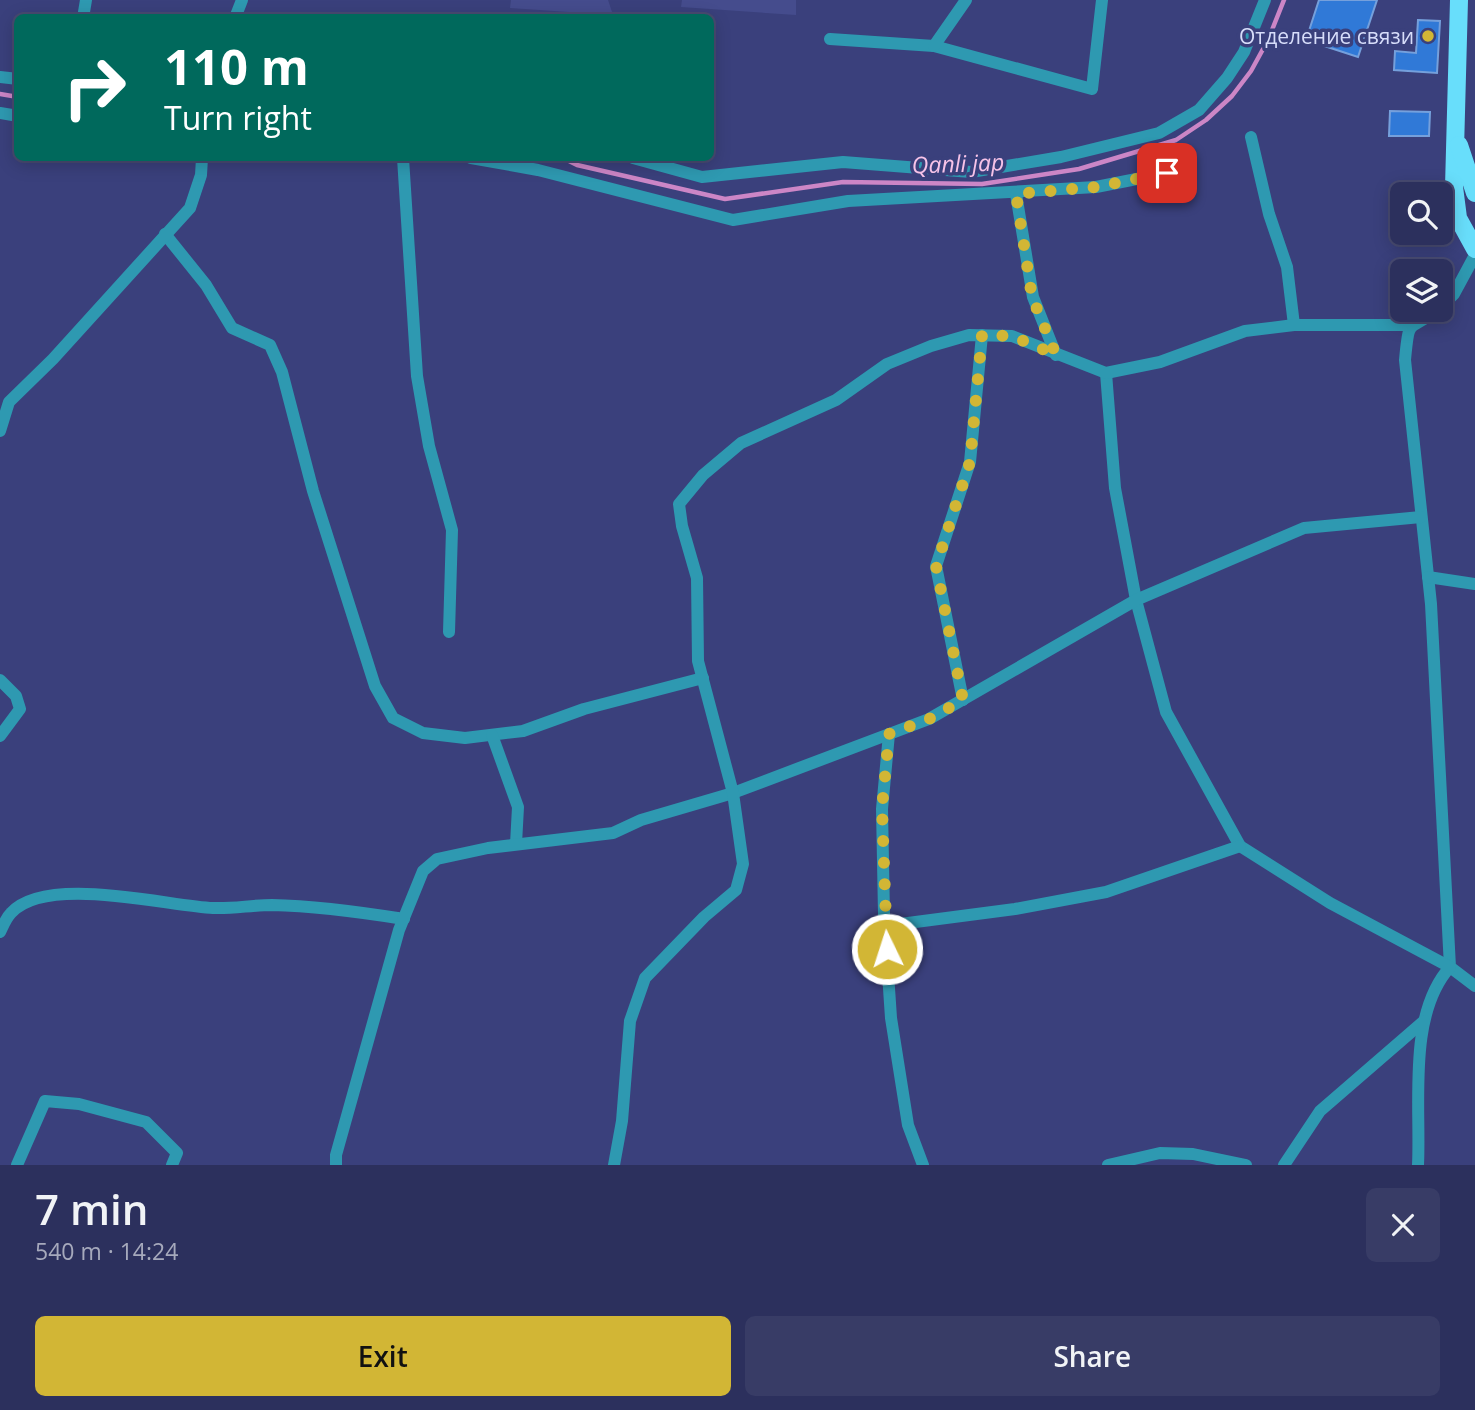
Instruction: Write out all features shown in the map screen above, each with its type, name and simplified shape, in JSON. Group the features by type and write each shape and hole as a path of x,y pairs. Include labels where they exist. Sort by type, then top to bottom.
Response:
{"main road":[{"path":"1459,0 1455,206 1463,230 1475,249"},
{"path":"1455,131 1475,193"}],"street":[{"path":"934,46 966,0"},
{"path":"830,39 934,46 1092,89 1102,0"},
{"path":"644,161 702,177 843,162 971,172 1061,157 1159,133 1199,110 1227,78 1244,52 1265,0"},
{"path":"1251,137 1269,214 1287,267 1294,325"},
{"path":"0,430 9,402 53,359 190,208 201,175 202,161"},
{"path":"402,161 417,376 429,446 452,530 449,632"},
{"path":"488,161 538,170 733,220 848,201 1016,194 1096,187 1167,173"},
{"path":"1016,194 1032,297 1056,355"},
{"path":"166,234 206,285 232,328 270,345 282,372 313,491 375,686 393,718 423,733 465,738 492,735 523,731 584,709 703,678"},
{"path":"1453,295 1475,255"},
{"path":"614,1165 622,1121 630,1021 645,978 704,917 736,890 743,864 733,793 698,660 696,578 679,504 703,475 741,443 836,400 887,364 931,346 969,335 1012,336 1106,373 1160,362 1245,331 1294,325 1411,325 1416,322"},
{"path":"1411,325 1407,334 1405,360 1428,577 1450,967 1440,978 1426,1009 1424,1021 1418,1165"},
{"path":"963,700 936,566 970,462 982,335"},
{"path":"1106,373 1115,488 1136,600 1167,712 1240,846 1330,903 1450,967 1475,986"},
{"path":"336,1165 336,1155 379,996 404,919 423,871 437,859 462,852 516,844 576,840 613,833 642,820 733,793 929,719 1136,600 1304,528 1421,517"},
{"path":"1428,577 1475,584"},
{"path":"0,680 16,696 20,709 0,736"},
{"path":"889,734 882,808 891,1018 908,1125 923,1165"},
{"path":"492,735 518,807 516,844"},
{"path":"885,926 1015,909 1106,892 1240,846"},
{"path":"0,932 11,912 29,902 65,894 142,897 213,908 270,905 339,908 404,919"},
{"path":"1284,1165 1320,1111 1424,1021"},
{"path":"17,1165 45,1101 79,1104 146,1122 177,1153 172,1165"},
{"path":"1108,1165 1160,1153 1193,1154 1246,1165"}],"shaded area":[{"path":"511,0 608,0 613,14 598,14 510,8"},
{"path":"682,0 796,0 796,15 681,7"}],"building":[{"path":"1319,0 1377,0 1358,57 1306,40"},
{"name":"Отделение связи","path":"1418,20 1440,21 1437,73 1394,70 1395,51 1416,53"},
{"path":"1390,111 1430,112 1429,136 1389,136"}],"waterway":[{"name":"Qanli jap","path":"569,161 725,199 843,182 982,184 1079,169 1176,140 1206,120 1232,96 1251,71 1268,40 1284,0"},
{"path":"0,94 14,96"}],"place":[{"name":"Отделение связи","path":"1428,36"}],"route":[{"path":"887,949 882,808 889,734 929,719 963,700 936,566 970,462 982,335 1012,336 1056,355 1032,297 1016,194 1096,187 1167,173"}]}
